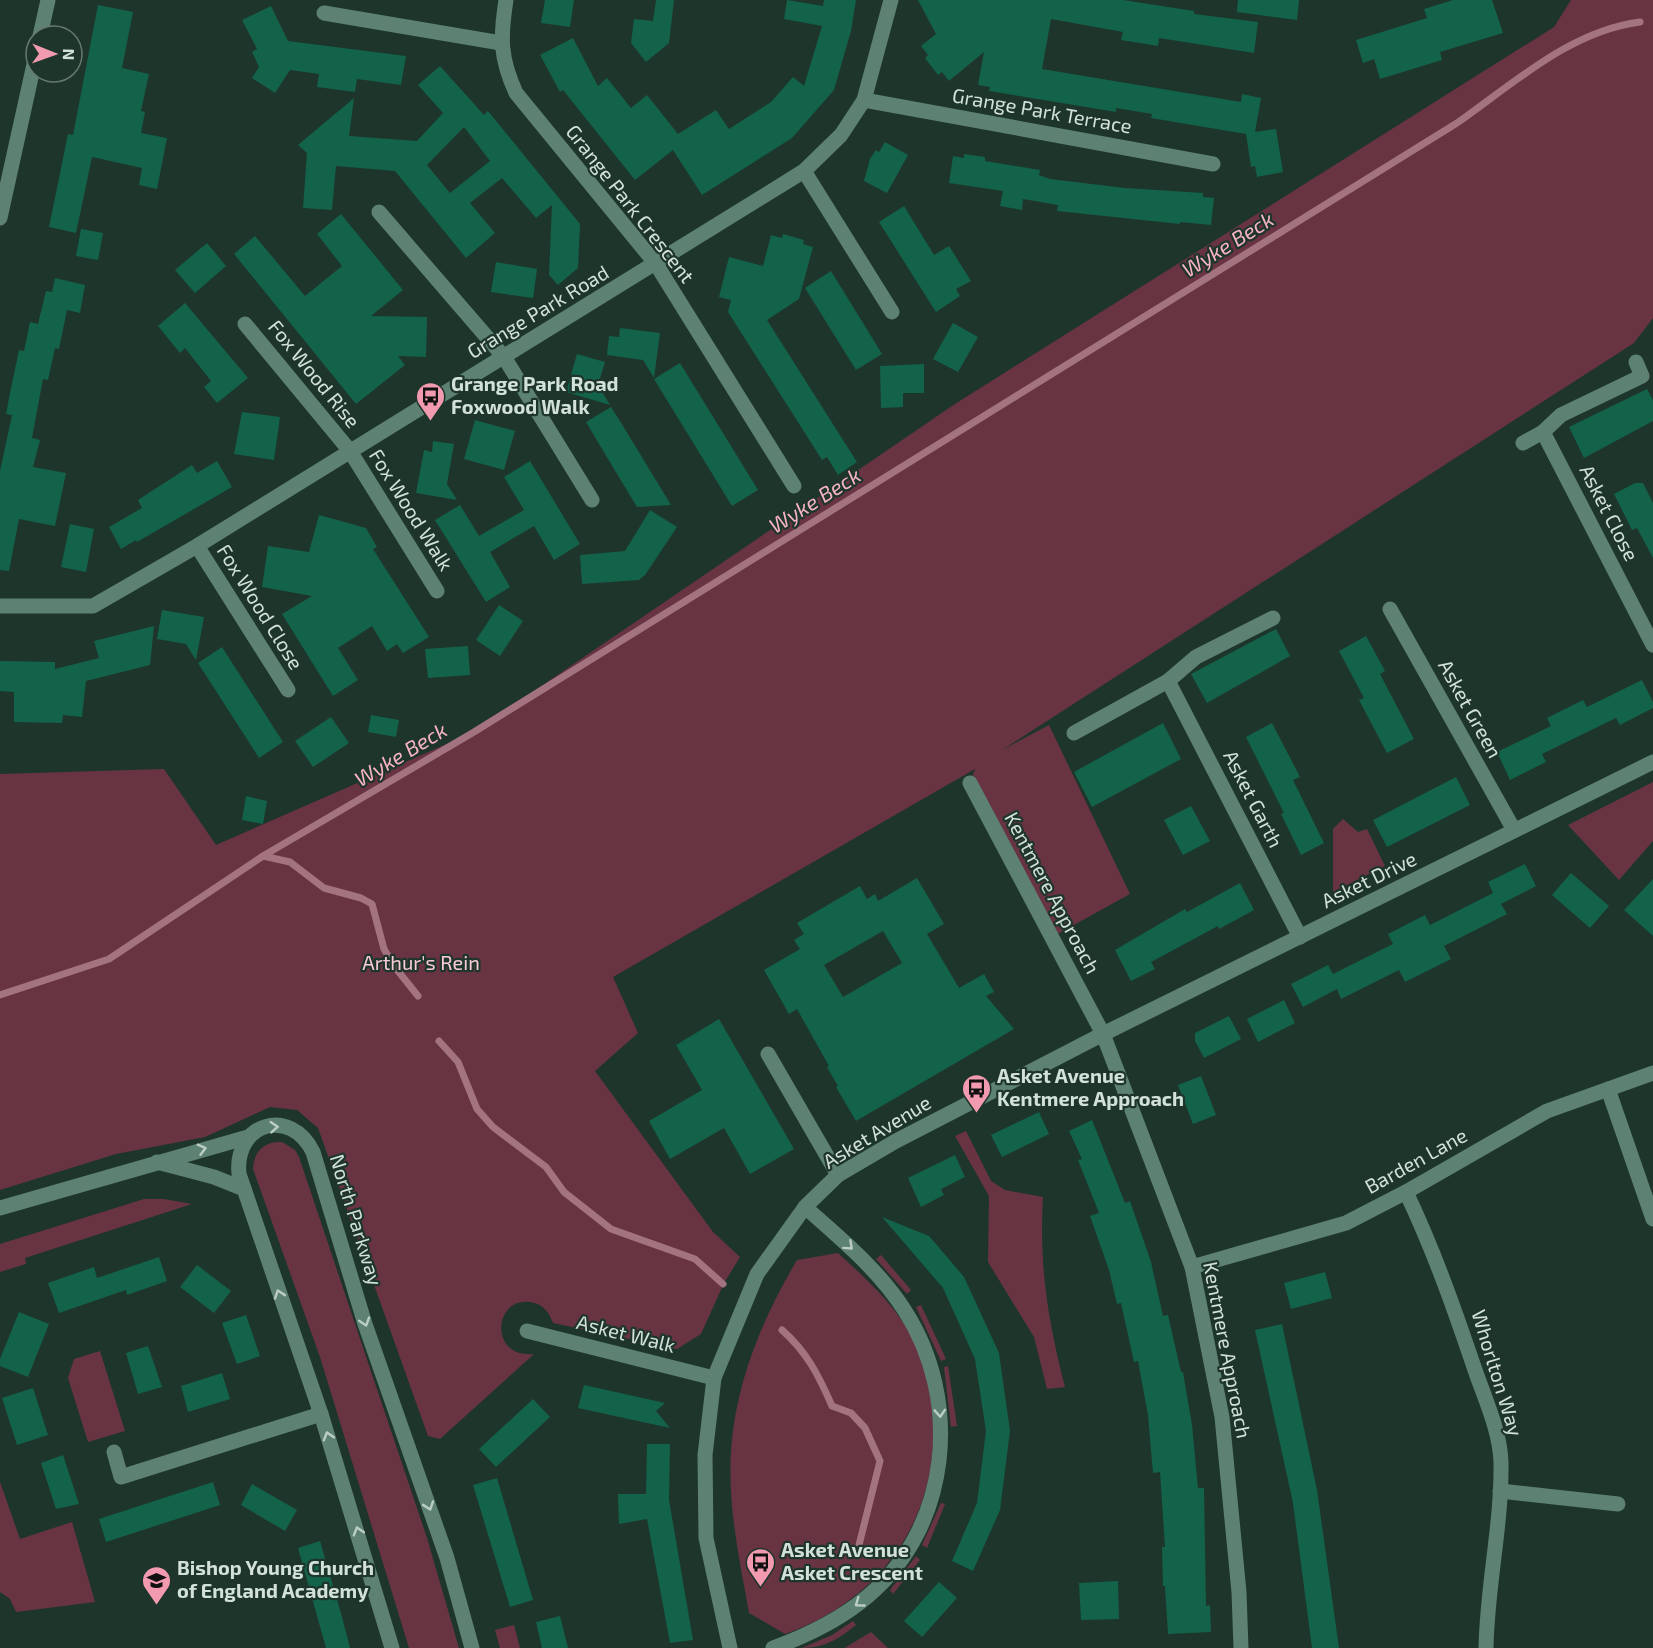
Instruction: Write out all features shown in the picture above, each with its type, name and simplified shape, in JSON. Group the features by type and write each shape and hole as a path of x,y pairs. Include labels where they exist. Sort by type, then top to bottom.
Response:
{"street":[{"path":"43,24 48,0"},
{"name":"Grange Park Crescent","path":"506,0 501,43 505,69 516,93 656,264 794,486"},
{"name":"Grange Park Road","path":"0,606 93,606 197,546 804,171 840,135 864,100 891,0"},
{"path":"324,13 501,43"},
{"path":"0,218 30,84"},
{"name":"Grange Park Terrace","path":"864,100 1213,164"},
{"path":"804,171 892,312"},
{"path":"379,212 504,357 592,501"},
{"name":"Fox Wood Rise","path":"245,324 350,451"},
{"path":"1523,443 1543,432 1561,415 1642,376 1636,362"},
{"name":"Asket Close","path":"1543,432 1653,645"},
{"name":"Fox Wood Walk","path":"350,451 437,591"},
{"name":"Fox Wood Close","path":"197,546 288,690"},
{"name":"Asket Green","path":"1390,609 1514,830"},
{"path":"1074,734 1168,681 1196,657 1273,618"},
{"name":"Asket Garth","path":"1168,681 1300,937"},
{"name":"Asket Drive","path":"1102,1034 1653,762"},
{"name":"Kentmere Approach","path":"970,783 1102,1034 1192,1267 1222,1417 1239,1592 1240,1648"},
{"name":"Asket Avenue","path":"730,1648 706,1538 705,1455 714,1378 757,1274 805,1207 838,1175 902,1138 1102,1034"},
{"path":"768,1054 838,1175"},
{"name":"Barden Lane","path":"1192,1267 1346,1223 1406,1192 1547,1111 1653,1072"},
{"path":"1608,1089 1653,1216"},
{"name":"North Parkway","path":"0,1208 248,1137 259,1129 272,1125 285,1126 297,1131 307,1140 313,1152 365,1324 447,1558 472,1648"},
{"path":"248,1137 237,1161 244,1189 321,1414 392,1648"},
{"path":"157,1162 214,1177 244,1189"},
{"name":"Whorlton Way","path":"1406,1192 1437,1259 1493,1422 1501,1459 1500,1491 1487,1603 1486,1648"},
{"path":"773,1648 842,1615 869,1595 893,1569 914,1540 929,1507 939,1472 942,1434 939,1396 926,1353 906,1313 868,1263 805,1207"},
{"name":"Asket Walk","path":"527,1331 714,1378"},
{"path":"114,1452 121,1477 321,1414"},
{"path":"1500,1491 1618,1504"}],"green space":[{"name":"Arthur's Rein","path":"1571,0 1653,0 1653,318 1634,343 1002,750 1049,725 1130,894 1052,937 970,783 975,769 613,977 638,1033 595,1071 713,1232 740,1257 724,1283 701,1334 677,1349 553,1323 547,1312 539,1305 530,1302 518,1303 509,1309 503,1318 501,1328 503,1338 509,1347 519,1353 534,1354 440,1439 428,1436 318,1128 297,1110 270,1107 205,1137 116,1154 0,1190 0,774 164,769 216,845 474,732 955,404 1554,27"},
{"path":"1653,782 1653,841 1619,880 1568,825"},
{"path":"1343,819 1358,832 1367,829 1385,866 1333,892 1333,829"},
{"path":"966,1131 991,1181 1005,1190 1043,1197 1042,1247 1046,1294 1065,1387 1047,1389 1034,1337 988,1262 989,1196 955,1136"},
{"path":"282,1142 295,1150 299,1157 427,1538 459,1648 409,1648 320,1357 253,1169 255,1157 261,1148 270,1143"},
{"path":"144,1199 164,1199 192,1204 25,1258 26,1264 0,1272 0,1244"},
{"path":"838,1253 883,1297 899,1316 911,1336 924,1366 929,1388 933,1447 927,1483 916,1517 899,1548 877,1575 851,1599 820,1619 785,1634 749,1613 732,1506 733,1429 746,1371 756,1342 797,1260"},
{"path":"881,1255 911,1290 907,1294 876,1259"},
{"path":"921,1305 946,1359 941,1361 916,1307"},
{"path":"100,1351 125,1431 88,1442 68,1378 74,1359"},
{"path":"948,1366 957,1426 951,1427 944,1367"},
{"path":"0,1482 20,1539 72,1522 95,1602 16,1612 10,1599 0,1592"},
{"path":"941,1503 945,1504 927,1548 922,1545"},
{"path":"916,1556 920,1560 893,1594 890,1590"},
{"path":"853,1621 856,1625 837,1638 817,1646 802,1648 832,1635"},
{"path":"514,1625 520,1648 500,1648 495,1630"},
{"path":"871,1632 888,1648 845,1648 846,1647"}],"building":[{"path":"545,0 574,0 570,27 541,23"},
{"path":"656,0 674,0 669,43 646,62 631,43 634,19 653,21"},
{"path":"787,0 823,6 824,0 856,0 851,31 834,90 792,138 702,195 673,150 635,180 563,90 560,92 540,55 573,38 598,86 607,78 631,108 647,95 678,134 716,110 729,129 771,102 793,77 804,86 822,26 784,19"},
{"path":"918,0 1123,0 1194,11 1194,14 1258,22 1254,53 1159,38 1158,46 1121,40 1123,32 1051,19 1042,69 1241,102 1242,94 1261,98 1255,132 1276,129 1283,172 1257,177 1255,166 1251,167 1246,134 1151,118 1152,114 1116,108 1116,112 989,91 990,87 978,85 984,52 949,81 942,72 938,75 925,58 928,55 921,46 936,34"},
{"path":"1238,0 1299,0 1297,20 1237,12"},
{"path":"1453,0 1492,0 1503,33 1440,52 1442,60 1380,79 1374,59 1363,63 1356,40 1427,18 1424,9"},
{"path":"98,5 133,12 122,68 149,74 141,111 145,112 141,133 167,138 157,189 139,185 142,168 92,157 76,233 49,227 68,134 73,135"},
{"path":"271,6 288,41 406,56 401,85 357,79 355,92 317,87 319,74 290,70 275,93 252,78 259,67 252,52 257,49 242,20"},
{"path":"440,66 484,115 488,111 580,224 578,268 558,285 549,275 552,205 536,218 502,178 470,203 495,233 466,258 395,171 336,166 332,210 303,208 307,153 298,145 354,98 349,136 417,141 443,113 418,85","holes":["464,127 490,161 450,193 427,165"]},
{"path":"885,142 908,155 887,193 864,181 870,159 876,150 879,152"},
{"path":"964,154 985,157 985,161 1040,170 1039,175 1050,179 1125,188 1203,193 1203,197 1214,198 1211,225 1180,222 1180,224 1057,211 1058,205 1023,199 1022,210 1000,206 1003,191 949,183 953,156 964,158"},
{"path":"904,206 934,255 949,246 971,281 956,289 960,296 936,312 879,222"},
{"path":"341,214 403,290 371,316 427,317 426,357 398,356 405,365 356,404 234,254 255,236 305,296 342,266 317,234"},
{"path":"81,229 103,233 98,260 76,256"},
{"path":"783,234 804,240 803,244 813,247 799,299 767,320 857,462 838,475 827,457 822,460 728,312 731,300 719,297 729,257 763,266 771,235 782,238"},
{"path":"207,243 226,266 195,293 175,270"},
{"path":"496,262 537,269 533,298 491,292"},
{"path":"831,271 882,354 856,370 805,288"},
{"path":"55,278 85,285 80,313 67,310 59,349 55,348 48,380 43,379 32,438 40,440 33,467 66,473 55,526 19,519 9,571 0,570 0,471 12,415 6,414 9,398 19,350 24,351 30,322 38,324 46,291 52,292"},
{"path":"185,303 248,378 217,403 204,387 211,381 185,348 180,353 158,326"},
{"path":"953,323 978,337 958,372 933,359"},
{"path":"620,328 660,333 654,378 643,360 607,355 609,336 619,337"},
{"path":"577,354 605,362 598,385 610,405 566,392"},
{"path":"680,363 758,490 732,506 654,379"},
{"path":"924,364 924,393 903,393 903,407 881,408 880,366"},
{"path":"1647,389 1653,400 1653,421 1584,458 1569,427"},
{"path":"611,407 671,505 637,507 586,422"},
{"path":"242,412 280,417 274,460 234,454"},
{"path":"475,420 515,431 504,470 464,459"},
{"path":"433,441 454,444 447,484 457,500 416,493 424,450 432,452"},
{"path":"217,461 232,487 121,549 109,527 142,508 138,500 192,465 197,473"},
{"path":"530,461 580,544 554,560 534,526 490,552 510,587 486,602 435,520 460,505 479,536 524,510 504,477"},
{"path":"1635,483 1643,483 1653,503 1653,558 1637,528 1632,530 1614,494"},
{"path":"650,510 677,527 645,575 639,580 582,584 580,555 625,551"},
{"path":"319,515 366,528 377,547 373,549 429,637 403,653 397,644 387,651 372,626 338,648 358,680 333,696 282,614 312,596 262,587 268,546 309,552"},
{"path":"70,524 94,529 86,572 61,567"},
{"path":"499,605 523,621 500,656 476,640"},
{"path":"162,610 204,617 196,660 186,644 157,639"},
{"path":"154,626 150,665 86,681 82,717 63,715 62,723 14,722 14,692 0,691 0,661 55,662 55,669 99,658 94,641"},
{"path":"1276,629 1290,656 1207,703 1191,674"},
{"path":"1366,636 1385,671 1380,674 1414,739 1387,753 1359,700 1364,698 1339,651"},
{"path":"468,646 470,675 428,678 425,649"},
{"path":"222,647 283,742 259,758 198,663"},
{"path":"1642,680 1653,702 1653,708 1620,725 1616,718 1542,754 1546,762 1510,780 1497,752 1551,726 1547,718 1583,700 1587,707"},
{"path":"371,715 399,720 396,737 368,732"},
{"path":"331,717 349,743 313,767 295,741"},
{"path":"1163,723 1181,759 1092,807 1074,772"},
{"path":"1272,723 1300,777 1293,780 1324,843 1301,855 1281,814 1284,813 1246,737"},
{"path":"1456,777 1470,805 1387,847 1373,820"},
{"path":"246,796 267,801 263,824 242,820"},
{"path":"1191,806 1210,841 1183,855 1164,820"},
{"path":"1525,864 1536,886 1501,904 1507,914 1444,946 1451,959 1405,982 1399,970 1341,999 1337,989 1303,1007 1291,984 1328,965 1333,974 1393,944 1388,934 1425,915 1430,925 1493,893 1488,882"},
{"path":"1571,873 1609,906 1590,928 1552,895"},
{"path":"917,878 944,924 927,934 959,988 984,974 994,992 986,996 1014,1029 856,1121 836,1087 838,1086 827,1067 829,1066 797,1009 789,1014 764,970 800,949 794,940 804,934 797,923 860,886 867,899 875,894 878,901","holes":["883,931 902,963 843,997 824,965"]},
{"path":"1653,879 1653,936 1624,910"},
{"path":"1240,883 1254,910 1219,929 1218,926 1151,962 1155,969 1131,981 1115,950 1185,909 1187,912"},
{"path":"1284,1000 1295,1023 1258,1042 1247,1019"},
{"path":"1229,1016 1241,1039 1204,1058 1195,1041 1195,1033"},
{"path":"719,1019 794,1149 750,1174 724,1128 670,1159 649,1121 702,1090 676,1045"},
{"path":"1201,1076 1216,1115 1193,1124 1178,1085"},
{"path":"1039,1112 1049,1134 1002,1157 991,1135"},
{"path":"1092,1120 1125,1203 1130,1201 1151,1262 1163,1316 1168,1315 1181,1372 1183,1372 1192,1425 1198,1488 1204,1488 1206,1606 1210,1605 1211,1632 1168,1634 1165,1586 1163,1586 1162,1547 1165,1547 1160,1472 1153,1473 1148,1415 1138,1361 1134,1362 1121,1303 1117,1304 1109,1270 1090,1216 1099,1213 1078,1160 1082,1159 1069,1131"},
{"path":"955,1155 965,1177 941,1189 944,1195 921,1207 908,1178"},
{"path":"882,1217 929,1236 936,1244 964,1277 999,1353 1010,1431 1000,1510 973,1571 952,1561 977,1503 986,1431 975,1359 943,1288"},
{"path":"159,1257 167,1281 127,1295 126,1290 59,1313 48,1283 94,1267 97,1278"},
{"path":"197,1265 231,1291 214,1313 180,1287"},
{"path":"1325,1272 1332,1298 1291,1309 1284,1283"},
{"path":"19,1312 49,1324 28,1377 0,1366 0,1359"},
{"path":"246,1315 260,1356 237,1364 222,1323"},
{"path":"1282,1324 1317,1490 1339,1648 1312,1648 1293,1503 1255,1330"},
{"path":"148,1346 162,1387 138,1394 126,1353"},
{"path":"222,1373 230,1399 188,1412 181,1386"},
{"path":"584,1385 665,1403 656,1411 670,1428 578,1408"},
{"path":"33,1388 48,1435 17,1445 2,1398"},
{"path":"533,1399 550,1417 496,1467 479,1449"},
{"path":"647,1444 670,1444 669,1500 693,1640 670,1643 647,1519 619,1524 618,1494 646,1494"},
{"path":"63,1455 79,1504 56,1509 41,1463"},
{"path":"497,1478 533,1600 510,1607 473,1485"},
{"path":"213,1482 220,1505 106,1542 99,1519"},
{"path":"252,1484 297,1510 285,1531 241,1505"},
{"path":"320,1541 350,1648 326,1648 298,1548"},
{"path":"1118,1581 1119,1619 1081,1620 1079,1583"},
{"path":"939,1582 957,1598 922,1637 904,1621"},
{"path":"560,1616 568,1648 542,1648 536,1622"}],"waterway":[{"name":"Wyke Beck","path":"0,995 109,959 263,856 474,732 1457,123 1543,61 1590,36 1614,27 1640,22"},
{"path":"263,856 290,862 324,888 361,898 372,904 384,949 394,966 418,996"},
{"path":"439,1041 458,1062 477,1109 493,1127 546,1167 564,1192 611,1229 695,1259 723,1284"},
{"path":"782,1330 799,1347 812,1365 832,1406 851,1413 865,1428 880,1461 857,1553"}],"place":[{"name":"Grange Park Road Foxwood Walk","path":"430,422"},
{"name":"Asket Avenue Kentmere Approach","path":"976,1114"},
{"name":"Asket Avenue Asket Crescent","path":"760,1588"},
{"name":"Bishop Young Church of England Academy","path":"156,1606"}]}
